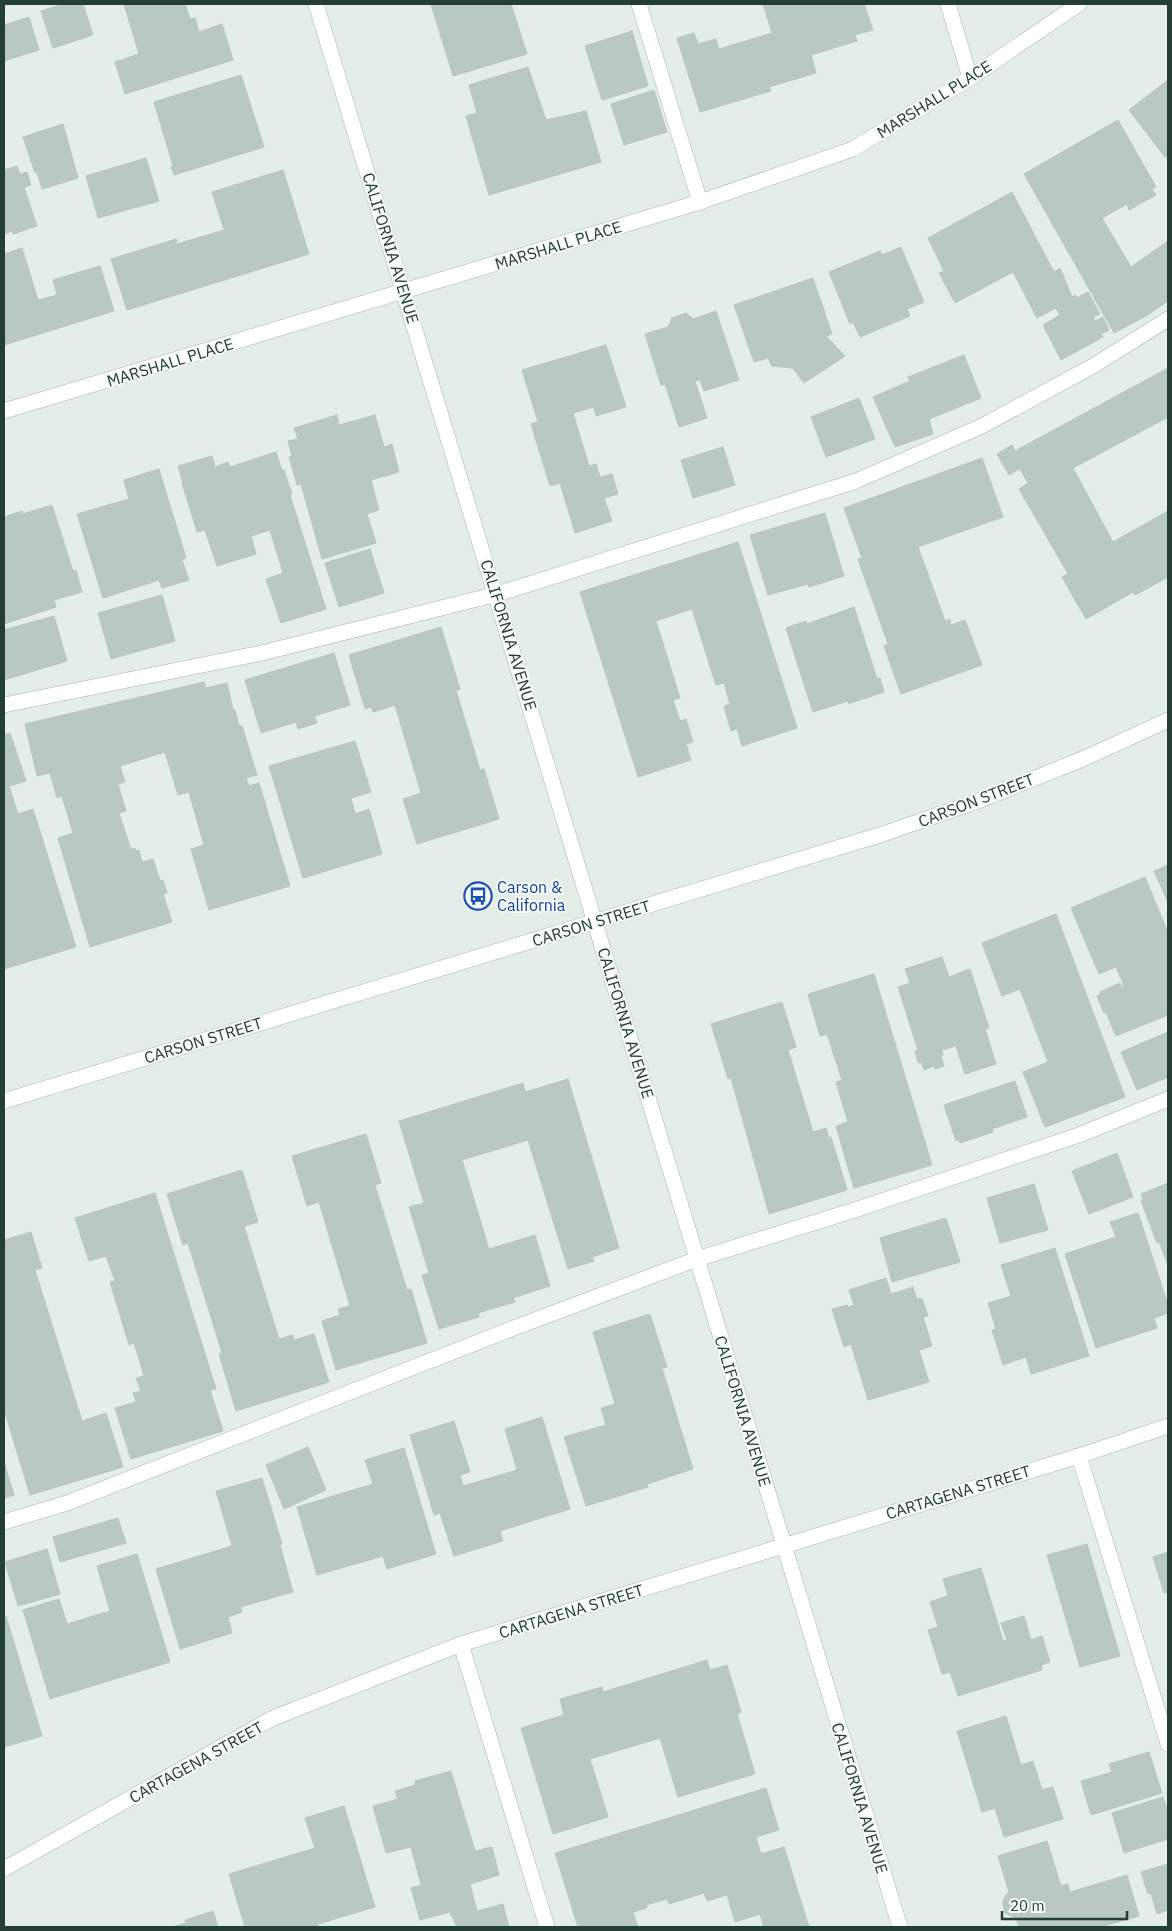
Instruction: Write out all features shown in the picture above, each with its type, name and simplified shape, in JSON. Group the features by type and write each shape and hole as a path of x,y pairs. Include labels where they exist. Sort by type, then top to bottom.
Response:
{"street":[{"name":"CALIFORNIA AVENUE","path":"316,4 497,594 900,1927"},
{"path":"639,4 700,202"},
{"path":"948,4 970,78"},
{"name":"MARSHALL PLACE","path":"4,411 700,202 853,149 970,78 1079,4"},
{"path":"4,705 262,653 497,594 856,481 982,426 1093,366 1168,319"},
{"name":"CARSON STREET","path":"4,1101 883,834 961,807 1085,758 1168,720"},
{"path":"4,1522 67,1503 518,1326 697,1260 858,1209 1079,1135 1168,1099"},
{"name":"CARTAGENA STREET","path":"4,1869 273,1718 461,1644 1080,1456 1168,1426"},
{"path":"1080,1456 1168,1744"},
{"path":"461,1644 547,1927"}],"building":[{"path":"64,4 83,4 93,35 53,48 41,11"},
{"path":"124,4 185,4 190,19 195,18 199,32 222,24 233,60 125,94 115,62 139,54"},
{"path":"431,4 511,4 527,54 453,76"},
{"path":"763,4 864,4 873,30 855,35 857,41 811,55 816,73 769,87 771,91 700,112 677,38 694,33 698,44 716,39 719,49 772,33"},
{"path":"29,17 39,50 4,61 4,25"},
{"path":"632,31 648,86 602,100 585,46"},
{"path":"528,67 546,120 586,111 601,162 489,195 466,116 477,113 469,85"},
{"path":"241,75 264,147 174,175 154,102"},
{"path":"1168,80 1168,155 1165,157 1129,110"},
{"path":"654,90 667,132 624,145 611,104"},
{"path":"1118,120 1156,187 1152,189 1156,195 1129,210 1127,204 1102,218 1131,267 1168,241 1168,301 1146,316 1114,333 1024,174"},
{"path":"63,124 78,178 42,189 23,137"},
{"path":"146,158 159,201 98,218 86,176"},
{"path":"17,166 20,174 27,172 31,185 24,187 37,226 13,234 12,231 4,234 4,170"},
{"path":"283,170 309,254 127,310 111,259 176,239 177,244 224,230 212,192"},
{"path":"1012,192 1054,272 1060,268 1072,297 1076,295 1077,298 1088,292 1100,314 1093,317 1095,321 1103,317 1109,330 1101,334 1103,337 1061,360 1043,325 1060,315 1056,308 1037,318 1013,272 955,303 939,273 944,271 928,238"},
{"path":"901,247 924,302 907,309 910,316 860,337 853,322 850,324 829,272 880,251 882,255"},
{"path":"22,248 38,300 57,295 53,280 100,266 114,311 4,345 4,254"},
{"path":"813,278 832,334 826,336 845,356 804,383 793,368 772,366 768,358 754,362 734,305"},
{"path":"716,311 739,380 704,391 700,380 695,381 707,418 679,427 665,384 661,385 645,334 668,327 672,318 686,313 693,319"},
{"path":"606,345 626,407 596,416 594,407 573,413 589,466 596,464 600,477 612,474 618,494 604,498 612,521 575,533 560,483 550,486 531,424 538,422 522,370"},
{"path":"964,355 981,398 929,419 933,434 895,447 873,397 910,381 908,377"},
{"path":"1168,368 1168,417 1073,468 1113,542 1168,511 1168,577 1135,595 1133,592 1086,619 1062,577 1068,574 1019,489 1028,483 1020,469 1009,475 997,454 1012,445 1015,451"},
{"path":"859,398 875,439 826,457 811,417"},
{"path":"337,415 339,425 375,415 384,447 392,444 399,472 371,480 379,510 367,514 376,543 322,559 301,484 297,485 289,457 292,456 288,441 298,439 294,428"},
{"path":"723,447 735,485 693,498 681,460"},
{"path":"276,452 292,494 290,495 326,609 281,623 266,579 283,573 270,530 251,536 256,554 217,566 205,530 197,532 178,466 212,456 215,467 228,462 230,467"},
{"path":"982,458 1003,517 918,547 945,621 950,619 951,625 965,620 982,665 901,694 884,646 888,644 858,559 862,558 844,508"},
{"path":"159,469 186,558 182,560 189,580 162,588 159,580 103,598 77,514 129,499 124,480"},
{"path":"52,505 73,571 76,570 82,592 54,600 56,607 4,624 4,517 22,511 23,514"},
{"path":"825,513 844,576 809,587 808,584 768,595 750,535"},
{"path":"738,542 797,728 742,746 737,729 731,731 724,706 730,704 724,683 716,685 692,609 656,621 680,698 673,700 680,721 686,719 693,742 686,744 691,760 638,777 580,592"},
{"path":"370,549 384,593 339,607 325,563"},
{"path":"162,595 175,641 111,659 98,613"},
{"path":"854,607 877,679 880,678 884,692 848,704 848,701 813,712 786,628 806,621 807,624"},
{"path":"54,616 67,661 4,680 4,630"},
{"path":"441,627 460,689 456,690 480,770 484,769 499,819 417,844 403,799 421,793 395,705 373,712 371,707 365,709 349,655"},
{"path":"334,653 350,705 314,716 317,723 298,729 296,722 261,733 245,680"},
{"path":"204,682 206,688 227,683 233,710 235,710 239,726 242,726 257,775 246,778 249,786 259,783 290,886 209,910 191,849 204,845 189,792 178,795 165,752 120,766 125,782 118,784 126,811 119,813 131,850 135,848 136,851 139,850 142,862 153,859 160,881 163,880 167,893 163,894 172,922 90,947 58,838 73,833 62,796 57,798 50,773 37,776 25,724"},
{"path":"10,733 26,781 9,786 18,814 33,809 76,947 4,969 4,735"},
{"path":"355,741 371,792 351,798 355,814 369,809 382,854 303,878 269,766"},
{"path":"1168,865 1168,902 1154,871"},
{"path":"1145,877 1168,933 1168,1015 1116,1036 1097,996 1101,994 1100,992 1120,983 1122,987 1124,985 1116,967 1099,974 1071,908"},
{"path":"1056,914 1125,1097 1045,1127 1023,1072 1048,1062 1020,989 1002,996 982,943"},
{"path":"942,957 949,977 970,969 989,1028 985,1029 996,1064 965,1074 956,1046 942,1050 943,1055 941,1056 944,1066 935,1069 934,1066 924,1070 921,1062 918,1063 915,1051 918,1050 898,987 910,983 905,969"},
{"path":"874,974 932,1165 854,1188 836,1126 848,1122 836,1082 842,1080 827,1034 820,1036 808,994"},
{"path":"782,1002 796,1047 788,1050 813,1132 826,1128 829,1138 831,1137 847,1190 769,1214 731,1078 728,1079 711,1024"},
{"path":"1168,1032 1168,1077 1137,1090 1121,1052"},
{"path":"568,1079 619,1248 592,1257 594,1261 568,1269 528,1140 462,1160 489,1249 535,1235 550,1286 513,1298 515,1302 478,1313 479,1317 439,1329 422,1275 429,1273 409,1207 424,1203 399,1121 523,1083 525,1092"},
{"path":"1015,1081 1027,1117 992,1129 993,1132 960,1143 959,1140 956,1141 944,1105"},
{"path":"366,1134 381,1183 375,1185 407,1290 411,1289 427,1343 336,1370 322,1321 340,1315 338,1309 350,1306 319,1202 307,1206 292,1156"},
{"path":"1117,1153 1133,1197 1089,1214 1072,1171"},
{"path":"242,1170 258,1222 244,1226 279,1339 293,1335 294,1340 314,1334 329,1382 236,1411 219,1354 222,1353 188,1243 183,1245 167,1194"},
{"path":"1168,1183 1168,1265 1159,1242 1157,1243 1141,1201 1143,1200 1141,1194"},
{"path":"1034,1184 1048,1230 1000,1243 987,1198"},
{"path":"155,1193 216,1389 210,1390 223,1431 131,1459 115,1408 136,1402 133,1393 141,1391 136,1378 144,1376 134,1343 129,1345 110,1282 115,1281 106,1256 89,1261 75,1218"},
{"path":"1138,1213 1168,1305 1168,1313 1154,1318 1157,1328 1096,1348 1065,1254 1116,1237 1110,1222"},
{"path":"946,1218 960,1262 892,1282 880,1238"},
{"path":"31,1232 42,1268 35,1270 82,1421 106,1413 123,1467 30,1495 4,1409 4,1240"},
{"path":"1055,1248 1089,1356 1031,1374 1026,1357 1003,1365 992,1330 996,1329 988,1303 1011,1296 1001,1265"},
{"path":"886,1278 891,1294 913,1287 917,1299 922,1298 928,1316 923,1317 932,1346 919,1350 929,1382 868,1400 851,1344 844,1347 832,1309 854,1305 849,1290"},
{"path":"650,1314 667,1367 662,1368 693,1469 647,1484 648,1487 586,1506 564,1437 606,1425 601,1408 615,1404 593,1332"},
{"path":"542,1417 570,1509 500,1531 503,1541 454,1556 440,1513 434,1515 410,1435 454,1421 470,1472 460,1475 463,1486 517,1470 505,1429"},
{"path":"308,1447 326,1490 284,1509 266,1465"},
{"path":"404,1448 436,1554 387,1569 383,1556 317,1575 297,1507 373,1484 365,1460"},
{"path":"4,1462 14,1495 4,1498"},
{"path":"262,1478 282,1544 280,1545 293,1592 240,1607 242,1612 228,1617 232,1633 180,1649 156,1569 232,1546 216,1491"},
{"path":"118,1518 126,1543 60,1562 53,1537"},
{"path":"1087,1544 1120,1656 1080,1667 1047,1555"},
{"path":"47,1549 60,1594 18,1606 5,1562"},
{"path":"1168,1552 1168,1592 1164,1593 1153,1557"},
{"path":"137,1554 170,1662 50,1699 23,1610 59,1599 67,1624 110,1611 97,1566"},
{"path":"981,1568 1003,1641 1007,1640 1001,1623 1024,1616 1031,1640 1042,1636 1050,1662 1041,1665 1042,1670 958,1696 950,1672 942,1674 928,1630 938,1627 930,1602 948,1596 943,1579"},
{"path":"6,1616 42,1736 4,1747 4,1617"},
{"path":"707,1660 710,1670 727,1665 741,1712 737,1714 755,1774 678,1797 660,1738 590,1759 608,1817 553,1834 521,1728 564,1715 560,1699 602,1687 603,1692"},
{"path":"1006,1716 1021,1765 1033,1761 1042,1790 1053,1787 1063,1819 1004,1837 995,1808 982,1812 957,1731"},
{"path":"1149,1752 1162,1793 1091,1815 1081,1781 1112,1772 1109,1764"},
{"path":"451,1771 475,1851 492,1847 499,1875 470,1884 477,1911 503,1904 509,1927 457,1927 450,1912 420,1920 411,1888 421,1885 411,1847 386,1853 373,1806 398,1799 395,1791 416,1785 415,1781"},
{"path":"766,1788 779,1830 756,1837 761,1854 784,1847 809,1927 764,1927 760,1914 735,1922 727,1895 707,1901 704,1893 669,1904 667,1899 646,1905 647,1908 633,1912 638,1927 578,1927 555,1853"},
{"path":"1163,1797 1168,1813 1168,1839 1124,1853 1112,1813"},
{"path":"344,1806 375,1907 318,1924 319,1927 245,1927 229,1874 315,1848 305,1818"},
{"path":"1047,1841 1061,1886 1068,1884 1070,1892 1127,1875 1139,1916 1100,1927 1019,1927 1016,1918 1005,1913 1004,1898 1009,1892 998,1856"},
{"path":"1168,1864 1168,1910 1157,1914 1151,1893 1148,1894 1141,1872"},
{"path":"213,1911 218,1927 172,1927 186,1923 185,1920"}],"place":[{"name":"Carson & California","path":"478,896"}]}
